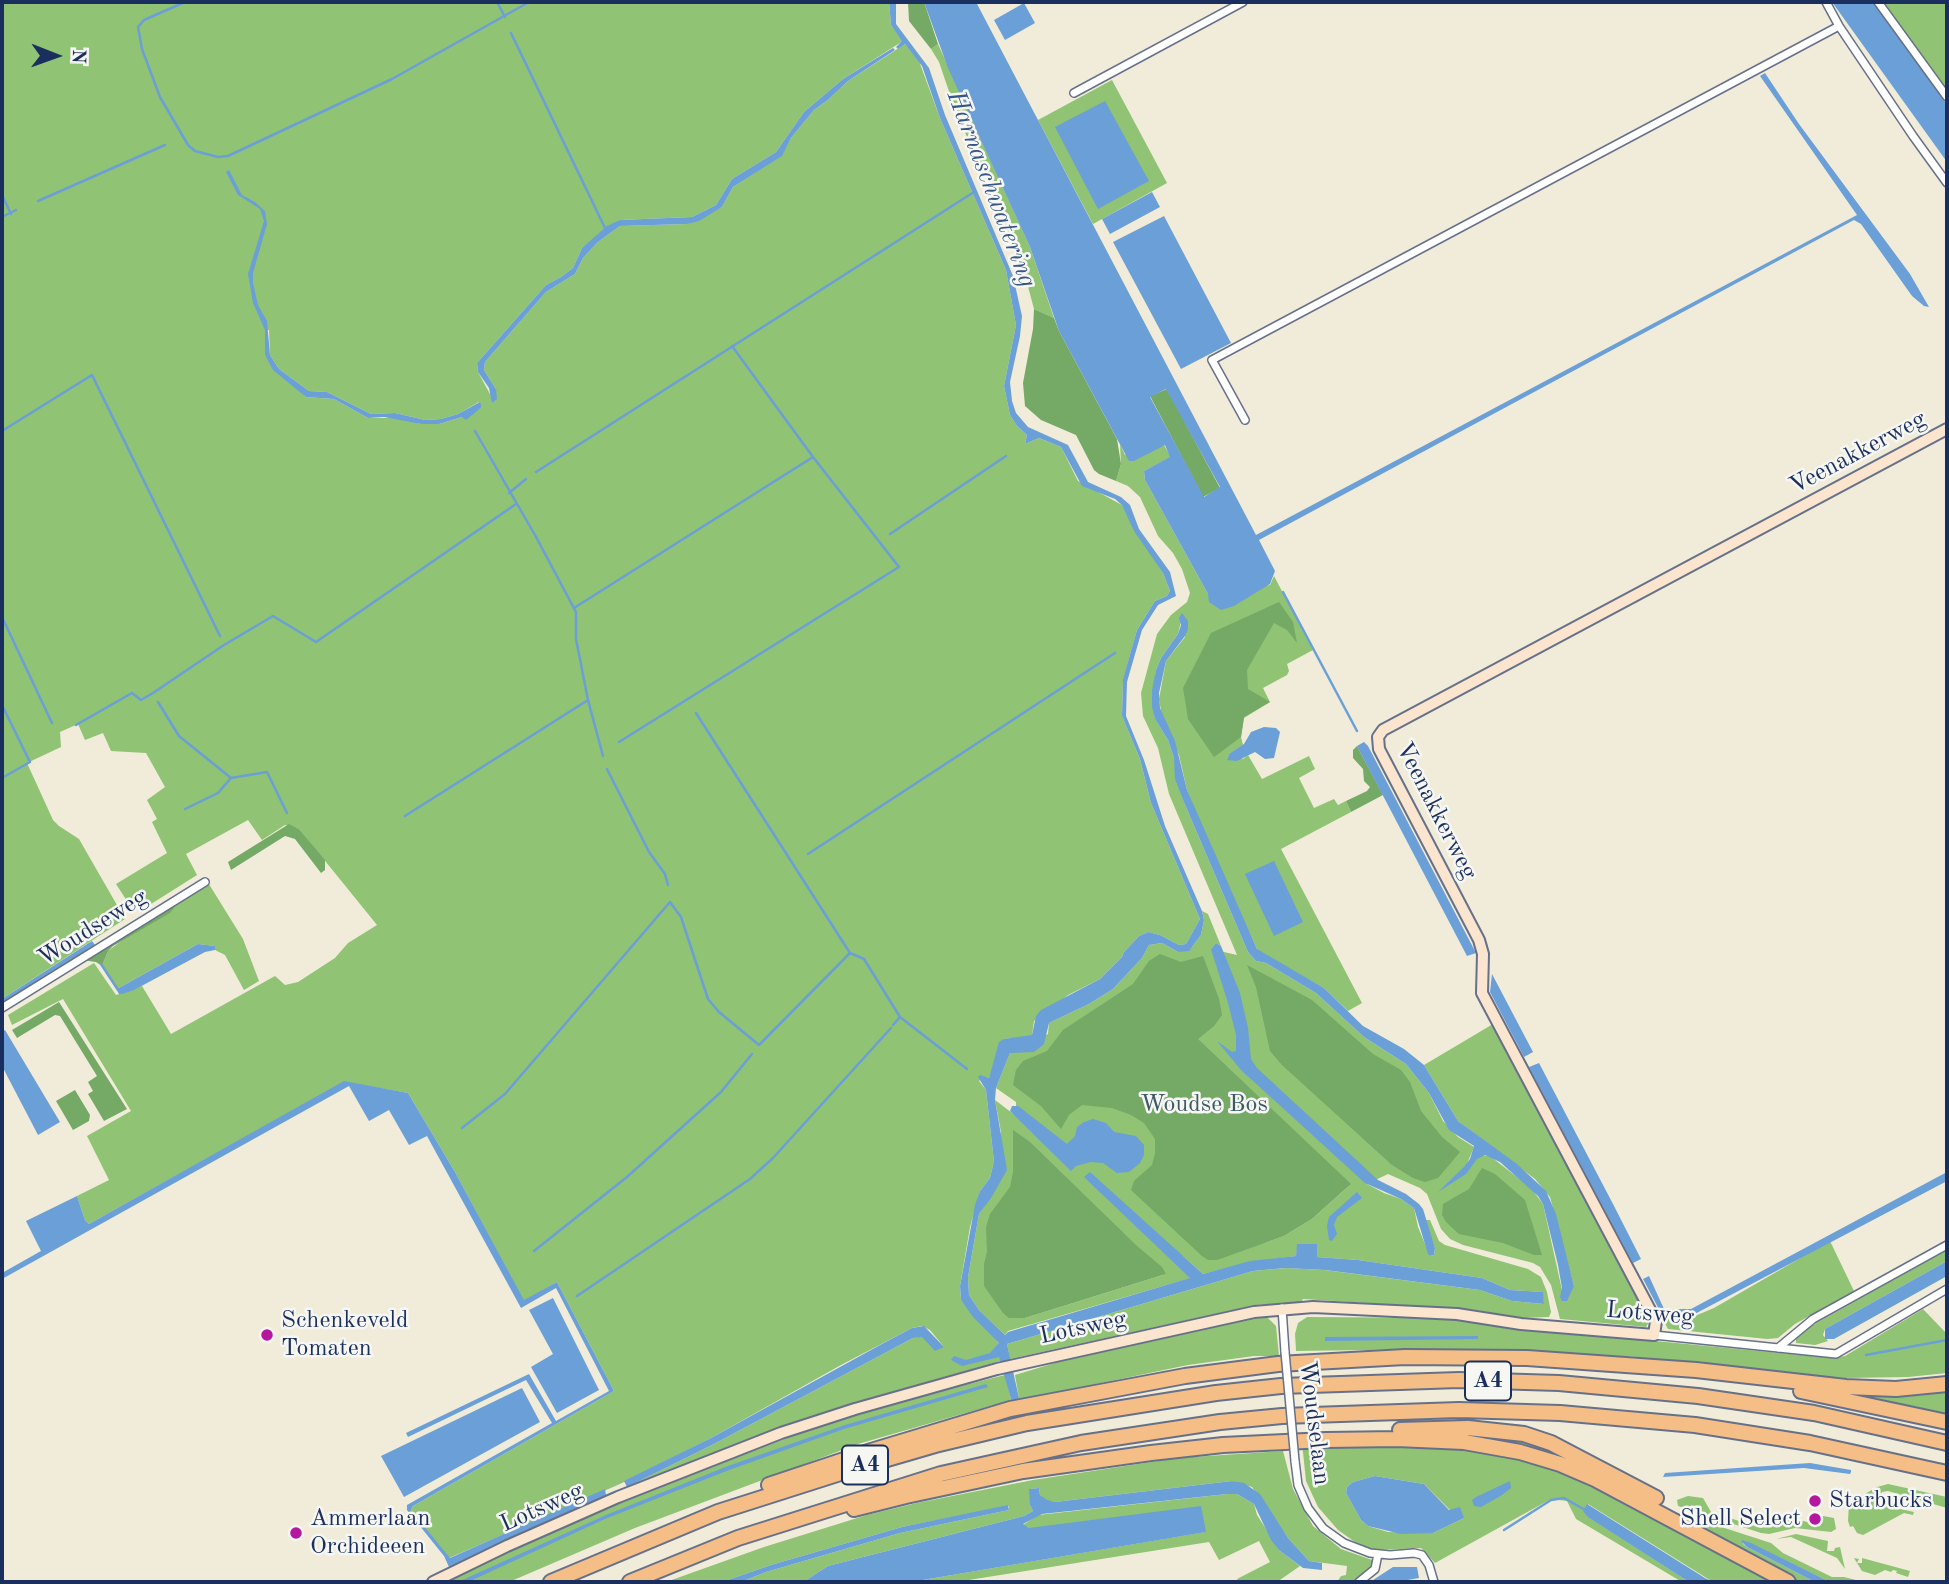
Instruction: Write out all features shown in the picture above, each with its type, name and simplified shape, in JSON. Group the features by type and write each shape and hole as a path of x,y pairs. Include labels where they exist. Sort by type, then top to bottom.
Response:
{"highway":[{"name":"A4","path":"718,1512 751,1491 871,1451 1017,1408 1185,1376 1267,1366 1417,1357 1527,1358 1696,1370 1846,1387 1896,1389 1947,1384"},
{"name":"A4","path":"1696,1370 1862,1402 1947,1422"},
{"name":"A4","path":"551,1582 718,1512 894,1456 1020,1425 1216,1393 1281,1386 1458,1380 1559,1383 1698,1395 1814,1413 1947,1443"},
{"name":"A4","path":"629,1582 738,1538 872,1494 1026,1454 1130,1435 1282,1416 1459,1410 1560,1413 1695,1425 1810,1443 1947,1473"},
{"name":"A4","path":"1298,1441 1332,1433 1468,1428 1524,1434 1551,1443 1656,1498"},
{"name":"A4","path":"738,1538 802,1525 906,1496 1038,1468 1185,1449 1298,1441 1429,1439 1464,1442 1530,1455 1595,1479 1788,1582"}],"street":[{"path":"1074,93 1243,2"},
{"path":"1826,2 1839,26 1947,183"},
{"path":"1878,2 1947,97"},
{"path":"1245,420 1212,360 1839,26"},
{"name":"Veenakkerweg","path":"1654,1335 1656,1321 1482,993 1483,954 1479,940 1379,749 1378,737 1383,730 1947,429"},
{"name":"Woudseweg","path":"2,1008 205,882"},
{"path":"1779,1348 1813,1319 1947,1245"},
{"name":"Lotsweg","path":"433,1582 618,1497 781,1433 997,1368 1254,1312 1313,1307 1457,1314 1521,1325 1654,1335 1836,1354 1947,1289"},
{"name":"Woudselaan","path":"1282,1308 1298,1485 1308,1507 1324,1528 1344,1543 1378,1554 1422,1555 1429,1565 1434,1582"},
{"path":"1359,1582 1375,1569 1378,1554"}],"green space":[{"path":"2,2 889,2 891,25 903,41 843,79 804,112 776,152 732,179 716,205 692,217 620,220 582,248 573,268 546,285 477,363 478,372 490,394 496,389 484,370 485,362 546,292 575,274 583,258 598,242 620,226 687,224 722,207 733,187 781,156 791,138 814,110 848,81 905,44 919,61 940,118 1006,270 1016,325 1004,386 1010,415 1027,435 1025,444 1039,438 1061,447 1078,481 1122,505 1163,573 1170,591 1167,596 1155,601 1137,630 1123,680 1122,716 1140,759 1151,803 1200,919 1186,944 1179,945 1148,932 1139,936 1100,979 1068,995 1034,1021 1032,1035 1004,1039 989,1078 983,1077 979,1081 986,1090 994,1162 990,1178 980,1191 970,1227 960,1286 961,1300 999,1343 1000,1361 872,1398 630,1489 627,1487 913,1338 922,1336 944,1347 930,1330 922,1326 912,1328 711,1438 620,1484 449,1558 411,1510 413,1506 614,1391 557,1282 524,1301 455,1172 408,1093 344,1082 89,1224 85,1220 77,1196 109,1180 87,1136 131,1111 63,999 12,1025 8,1015 94,963 116,995 142,986 171,1034 275,976 285,985 298,982 335,958 348,943 377,925 300,830 285,825 262,840 248,820 186,854 197,875 140,911 127,901 116,884 167,853 152,822 157,819 147,800 165,787 146,753 111,751 103,733 85,740 78,724 60,732 61,747 27,763 53,820 79,839 125,919 2,999","holes":["265,330 269,330 270,355 279,369 309,391 327,392 371,414 395,413 425,420 441,419 458,414 479,402 482,407 472,414 439,424 421,424 399,418 368,418 334,399 306,397 265,355"]},
{"path":"908,2 924,2 938,44 931,49 909,21"},
{"path":"1884,2 1947,2 1947,94 1925,63"},
{"path":"938,44 1030,247 1054,318 1034,309 1022,264 955,109 939,62 931,49"},
{"path":"1112,80 1167,183 1093,224 1038,120"},
{"path":"1034,309 1054,318 1117,439 1121,464 1116,481 1094,470 1076,435 1041,420 1025,406 1023,383"},
{"path":"1167,389 1220,488 1203,497 1150,396"},
{"name":"Woudse Bos","path":"1120,444 1125,455 1164,445 1171,457 1144,471 1145,480 1208,594 1270,585 1274,576 1313,650 1287,664 1287,675 1263,688 1270,702 1244,718 1241,737 1243,745 1230,753 1243,759 1248,755 1262,779 1309,756 1315,769 1299,778 1314,808 1334,799 1338,805 1346,801 1351,812 1281,849 1362,1003 1348,1011 1324,988 1258,951 1205,836 1187,790 1179,755 1162,716 1159,699 1166,661 1185,637 1181,621 1178,634 1156,670 1152,700 1155,719 1168,740 1186,807 1248,952 1256,961 1266,963 1316,993 1364,1037 1406,1064 1429,1093 1443,1121 1458,1137 1474,1147 1467,1164 1481,1155 1490,1156 1531,1188 1543,1204 1562,1290 1574,1286 1550,1197 1535,1179 1458,1121 1424,1065 1493,1024 1648,1316 1646,1327 1560,1319 1551,1285 1540,1267 1450,1239 1441,1229 1427,1194 1420,1188 1388,1174 1367,1184 1401,1199 1414,1208 1418,1227 1430,1256 1434,1255 1435,1248 1425,1220 1430,1220 1439,1241 1445,1245 1528,1269 1541,1277 1551,1312 1549,1317 1519,1318 1476,1310 1303,1299 1301,1302 1256,1305 1010,1359 1007,1344 1253,1271 1286,1268 1324,1270 1480,1290 1512,1301 1544,1304 1542,1292 1510,1290 1482,1278 1358,1260 1317,1257 1317,1244 1298,1244 1296,1256 1250,1262 1203,1274 1183,1256 1191,1278 1008,1331 1005,1335 979,1310 969,1295 968,1277 979,1214 984,1207 1001,1132 995,1100 1016,1116 1016,1102 996,1088 1010,1053 1048,1034 1049,1023 1113,989 1142,958 1149,945 1162,943 1178,952 1192,947 1201,935 1204,920 1202,911 1208,914 1221,946 1216,943 1211,949 1237,955 1169,794 1158,748 1143,716 1141,693 1157,634 1171,615 1187,602 1190,593 1182,569 1173,553 1158,536 1140,497 1128,486 1116,481 1121,464","holes":["1350,1185 1312,1219 1284,1236 1264,1243","1166,1274 1025,1318 1002,1310"]},
{"path":"1279,602 1293,622 1297,643 1287,630 1274,623 1247,670 1248,689 1270,702 1244,717 1241,737 1214,757 1188,719 1183,688 1211,633"},
{"path":"1357,746 1383,795 1351,812 1346,801 1370,787 1364,781 1363,769 1353,758 1353,750"},
{"path":"289,824 300,830 325,860 325,870 321,873 295,839 285,836 231,870 228,862"},
{"path":"207,881 243,939 259,981 244,990 225,955 215,950 215,946 198,944 117,989 102,966 108,951 173,902"},
{"path":"173,902 174,908 170,913 113,946 102,966 96,962 82,960"},
{"name":"Woudse Bos","path":"1160,954 1181,962 1203,956 1222,1015 1214,1026 1198,1039 1351,1184 1312,1219 1284,1236 1217,1260 1208,1260 1202,1256 1131,1190 1134,1181 1152,1165 1155,1153 1155,1139 1144,1123 1112,1108 1082,1105 1069,1115 1061,1129 1041,1106 1013,1085 1016,1070 1023,1061 1047,1051 1063,1030 1133,984 1149,961"},
{"path":"1247,965 1312,1000 1373,1054 1401,1070 1410,1082 1421,1111 1442,1137 1460,1152 1438,1178 1425,1182 1392,1165 1282,1065 1270,1051 1256,987"},
{"path":"59,1002 127,1109 104,1121 88,1094 93,1091 88,1082 97,1076 60,1016 55,1015 17,1038 12,1030"},
{"path":"75,1090 90,1115 89,1121 73,1130 56,1101"},
{"path":"1013,1130 1030,1142 1162,1267 1166,1274 1025,1318 1009,1318 1003,1313 984,1286 986,1227 990,1214 1010,1187 1013,1172"},
{"path":"1482,1168 1495,1174 1525,1200 1542,1255 1459,1234 1446,1222 1442,1215 1443,1204 1469,1189"},
{"path":"1830,1241 1854,1291 1795,1324 1778,1338 1668,1329 1661,1316 1690,1318 1714,1308"},
{"path":"1947,1250 1947,1261 1825,1329 1823,1335 1828,1341 1815,1345 1796,1343 1796,1338 1806,1329"},
{"path":"1923,1309 1947,1334 1947,1373 1845,1378 1763,1373 1637,1357 1536,1351 1296,1351 1295,1334 1298,1323 1307,1317 1459,1318 1510,1327 1832,1358 1845,1356"},
{"path":"1256,1315 1266,1316 1276,1326 1279,1356 1254,1356 1188,1365 990,1406 858,1444 635,1528 509,1582 442,1582 601,1509 806,1431 909,1399 1005,1375 1011,1399 1019,1398 1015,1375 1058,1362 1202,1330"},
{"path":"1947,1386 1947,1418 1840,1394"},
{"path":"1485,1434 1530,1440 1675,1512 1771,1543 1783,1553 1832,1577 1864,1582 1830,1582 1743,1540 1747,1547 1815,1582 1798,1582 1734,1551 1608,1481 1443,1435"},
{"path":"1381,1441 1523,1454 1577,1475 1781,1582 1713,1582 1588,1504 1589,1517 1689,1582 1682,1582 1576,1519 1567,1501 1551,1499 1435,1563 1421,1548 1377,1550 1362,1547 1338,1530 1318,1507 1306,1481 1302,1443","holes":["1375,1476 1424,1484 1450,1510 1464,1518 1433,1533 1388,1532 1368,1526 1361,1520 1346,1493 1347,1487 1353,1482"]},
{"path":"1283,1451 1293,1489 1313,1526 1341,1549 1375,1561 1375,1566 1356,1582 1337,1582 1341,1576 1346,1575 1347,1566 1309,1561 1288,1538 1252,1487 1232,1481 1055,1502 1046,1501 1040,1495 1039,1488 1030,1489 1030,1505 1033,1511 1024,1516 828,1566 803,1582 741,1582 766,1572 900,1533 1009,1510 1009,1506 902,1527 722,1582 666,1582 764,1547 867,1515 917,1503 1033,1480 1178,1458"},
{"path":"1888,1484 1947,1497 1947,1508 1888,1491 1882,1492 1880,1497 1886,1506 1914,1512 1913,1515 1904,1513 1863,1535 1857,1533 1848,1521 1849,1503 1877,1487"},
{"path":"1237,1494 1254,1504 1257,1515 1280,1551 1300,1566 1277,1582 1239,1582 1237,1579 1270,1562 1259,1541 1219,1560 1209,1542 956,1582 911,1582 1205,1532 1029,1528 1023,1525 1038,1515"},
{"path":"1688,1496 1703,1498 1711,1512 1761,1528 1765,1527 1765,1521 1797,1519 1820,1526 1823,1516 1834,1518 1836,1529 1831,1532 1795,1528 1769,1534 1761,1533 1678,1506 1677,1500"},
{"path":"1796,1534 1828,1541 1827,1551 1840,1547 1845,1569 1837,1558 1791,1537 1776,1539"},
{"path":"1862,1558 1910,1571 1908,1577 1893,1570 1885,1570 1875,1575 1862,1571 1857,1563 1862,1563"}],"water":[{"path":"889,2 896,2 896,24 929,68 945,115 1013,276 1022,316 1010,382 1016,413 1028,427 1068,445 1088,482 1121,497 1130,505 1139,529 1170,572 1176,596 1158,605 1142,630 1127,682 1126,716 1144,760 1165,826 1204,920 1201,935 1189,951 1178,952 1162,943 1149,945 1142,958 1113,989 1049,1023 1044,1044 1034,1052 1010,1053 996,1088 995,1100 1007,1170 979,1214 968,1277 969,1295 979,1310 1005,1335 1190,1278 1084,1177 1090,1172 1203,1274 1250,1261 1296,1256 1297,1244 1317,1244 1317,1257 1358,1260 1482,1278 1510,1290 1543,1292 1544,1304 1512,1301 1480,1290 1325,1270 1285,1268 1253,1271 1007,1344 1019,1398 1016,1400 1011,1399 999,1357 962,1366 951,1360 954,1356 966,1360 990,1353 999,1343 973,1317 961,1300 960,1286 975,1205 980,1191 990,1178 994,1162 986,1090 978,1077 980,1075 989,1078 999,1042 1032,1035 1036,1016 1041,1010 1100,979 1139,936 1148,932 1179,945 1186,944 1200,919 1151,803 1140,759 1122,716 1123,679 1137,630 1155,601 1167,596 1170,591 1163,573 1134,531 1122,505 1115,499 1082,486 1061,447 1039,438 1025,444 1027,435 1010,415 1004,386 1016,325 1006,270 940,118 922,66 905,44 898,49 896,47 902,41 891,25"},
{"path":"924,2 976,2 1256,535 1857,215 1760,76 1765,73 1799,124 1910,274 1929,307 1912,296 1861,224 1854,220 1259,540 1275,571 1270,584 1234,606 1221,610 1209,602 1208,594 1145,480 1144,471 1170,457 1165,445 1129,461 1059,331 1030,247 948,68","holes":["1166,389 1220,487 1204,497 1150,397"]},
{"path":"1832,2 1874,2 1947,105 1947,162"},
{"path":"1024,3 1035,23 1005,40 994,20"},
{"path":"893,48 895,50 848,81 814,110 791,138 782,156 733,187 722,207 699,221 687,224 620,226 598,242 583,258 575,274 546,292 485,362 484,370 496,389 497,399 492,403 489,388 478,372 477,363 546,285 573,268 582,248 607,226 620,220 692,217 716,205 732,179 776,152 804,112 843,79"},
{"path":"1105,101 1149,181 1098,209 1055,127"},
{"path":"229,170 242,195 265,211 267,224 253,273 253,283 258,305 267,321 270,355 279,369 309,391 327,392 371,414 395,413 425,420 441,419 458,414 480,402 482,407 466,420 462,417 439,424 421,424 384,417 368,418 334,399 306,397 273,370 265,355 265,330 253,303 248,274 264,221 260,209 238,195 226,172"},
{"path":"1152,192 1160,207 1110,234 1102,219"},
{"path":"1164,216 1231,343 1181,369 1113,242"},
{"path":"1182,613 1188,621 1188,629 1166,661 1159,693 1160,708 1175,741 1187,790 1257,949 1324,988 1363,1026 1404,1049 1424,1065 1458,1121 1517,1164 1546,1191 1556,1214 1574,1286 1567,1301 1562,1301 1560,1297 1562,1288 1558,1265 1543,1204 1538,1196 1500,1162 1485,1155 1477,1159 1466,1174 1438,1192 1464,1167 1474,1146 1449,1130 1429,1093 1406,1064 1364,1037 1316,993 1266,963 1256,961 1248,952 1175,779 1174,758 1152,707 1156,670 1178,634"},
{"path":"1264,727 1276,728 1280,732 1274,758 1265,759 1255,752 1237,761 1227,760 1230,753 1244,744 1251,732"},
{"path":"1364,742 1476,953 1467,956 1357,746"},
{"path":"1274,861 1303,922 1274,936 1245,874"},
{"path":"92,941 95,945 2,1005 2,999"},
{"path":"1216,943 1221,946 1240,993 1248,1028 1251,1059 1257,1068 1378,1180 1419,1204 1435,1248 1434,1255 1428,1254 1414,1208 1401,1199 1365,1183 1241,1070 1217,1041 1232,1052 1236,1051 1236,1035 1211,949"},
{"path":"198,944 215,946 215,950 205,952 134,990 122,994 117,989"},
{"path":"1492,974 1533,1052 1524,1057 1490,992"},
{"path":"5,1030 60,1122 38,1135 2,1066 2,1032"},
{"path":"1539,1063 1641,1259 1633,1263 1529,1067"},
{"path":"344,1081 408,1093 455,1172 524,1300 557,1282 614,1391 413,1506 411,1510 450,1558 605,1489 606,1495 449,1567 444,1556 407,1510 407,1505 552,1423 526,1380 408,1437 406,1433 529,1374 556,1421 609,1391 556,1288 521,1308 427,1136 409,1145 389,1110 369,1121 349,1086 2,1279 2,1273 41,1251 26,1221 77,1196 85,1220 89,1224"},
{"path":"1012,1106 1018,1106 1067,1144 1075,1136 1077,1127 1084,1122 1093,1119 1106,1123 1114,1132 1136,1136 1144,1145 1144,1155 1140,1163 1129,1172 1117,1173 1103,1163 1091,1162 1076,1166 1071,1171 1010,1111"},
{"path":"1947,1172 1947,1181 1689,1317 1662,1315 1643,1279 1649,1276 1664,1309 1691,1309"},
{"path":"1357,1192 1362,1198 1337,1217 1334,1225 1337,1234 1332,1241 1329,1240 1329,1217"},
{"path":"1947,1261 1947,1276 1834,1339 1825,1339 1825,1329"},
{"path":"553,1298 599,1390 557,1413 531,1367 553,1354 529,1310"},
{"path":"924,1326 944,1347 935,1351 922,1337 913,1338 627,1487 624,1481 711,1438 912,1328"},
{"path":"1478,1336 1478,1339 1325,1341 1325,1337"},
{"path":"986,1384 988,1387 844,1429 729,1470 605,1519 468,1582 458,1582 606,1515 728,1466 845,1425"},
{"path":"522,1388 540,1422 404,1497 381,1456"},
{"path":"1810,1463 1851,1472 1804,1468 1663,1477 1665,1473"},
{"path":"1375,1476 1424,1484 1449,1510 1460,1507 1464,1518 1433,1533 1401,1534 1368,1526 1361,1520 1346,1493 1347,1487 1353,1482"},
{"path":"1232,1481 1244,1483 1260,1494 1288,1538 1309,1561 1322,1563 1322,1570 1303,1568 1280,1551 1271,1540 1254,1504 1237,1494 1227,1494 1042,1514 1023,1524 1029,1528 1201,1506 1206,1532 911,1582 803,1582 828,1566 1024,1516 1033,1511 1029,1489 1039,1488 1040,1495 1055,1502"},
{"path":"1510,1481 1511,1488 1502,1495 1481,1507 1474,1506 1472,1500 1476,1497"},
{"path":"1587,1504 1713,1582 1689,1582 1588,1517 1583,1511"},
{"path":"1008,1505 1009,1510 900,1533 766,1572 741,1582 722,1582 902,1527"},
{"path":"1741,1541 1830,1582 1815,1582 1747,1547"},
{"path":"1393,1567 1417,1567 1419,1578 1396,1582 1370,1582"}],"waterway":[{"path":"185,2 144,20 138,27 142,49 160,97 188,145 195,151 218,157 228,156 392,79 529,2"},
{"path":"497,2 505,17"},
{"path":"511,33 606,230"},
{"path":"38,201 165,145"},
{"name":"Harnaschwatering","path":"536,472 974,192"},
{"path":"2,195 11,214"},
{"path":"2,217 16,210"},
{"path":"619,742 899,567 813,457 732,346"},
{"path":"2,431 92,375 220,636"},
{"path":"475,431 576,612 576,639 603,756"},
{"path":"890,534 1006,456"},
{"path":"574,608 813,457"},
{"path":"509,493 526,479"},
{"path":"76,725 132,693 141,700 273,616 316,642 516,504"},
{"path":"1283,592 1357,731"},
{"path":"2,617 52,723"},
{"path":"808,854 1115,653"},
{"path":"405,816 588,700"},
{"path":"158,702 179,736 231,778 267,772 287,813"},
{"path":"2,705 30,762 2,778"},
{"path":"696,713 850,953 864,959 900,1017 967,1069"},
{"path":"607,769 649,852 665,874 668,885"},
{"path":"185,809 218,793 231,778"},
{"path":"462,1128 505,1094 670,902 681,917 708,999 719,1012 759,1045 850,953"},
{"path":"101,964 120,993 124,991"},
{"path":"893,1025 900,1017"},
{"path":"577,1296 750,1179 773,1158 891,1028"},
{"path":"534,1251 627,1177 721,1092 752,1054"},
{"path":"1866,1355 1947,1340"},
{"path":"1504,1530 1551,1500 1564,1498 1587,1511"}],"place":[{"name":"Schenkeveld Tomaten","path":"267,1335"},
{"name":"Starbucks","path":"1815,1501"},
{"name":"Shell Select","path":"1815,1519"},
{"name":"Ammerlaan Orchideeen","path":"296,1533"}]}
